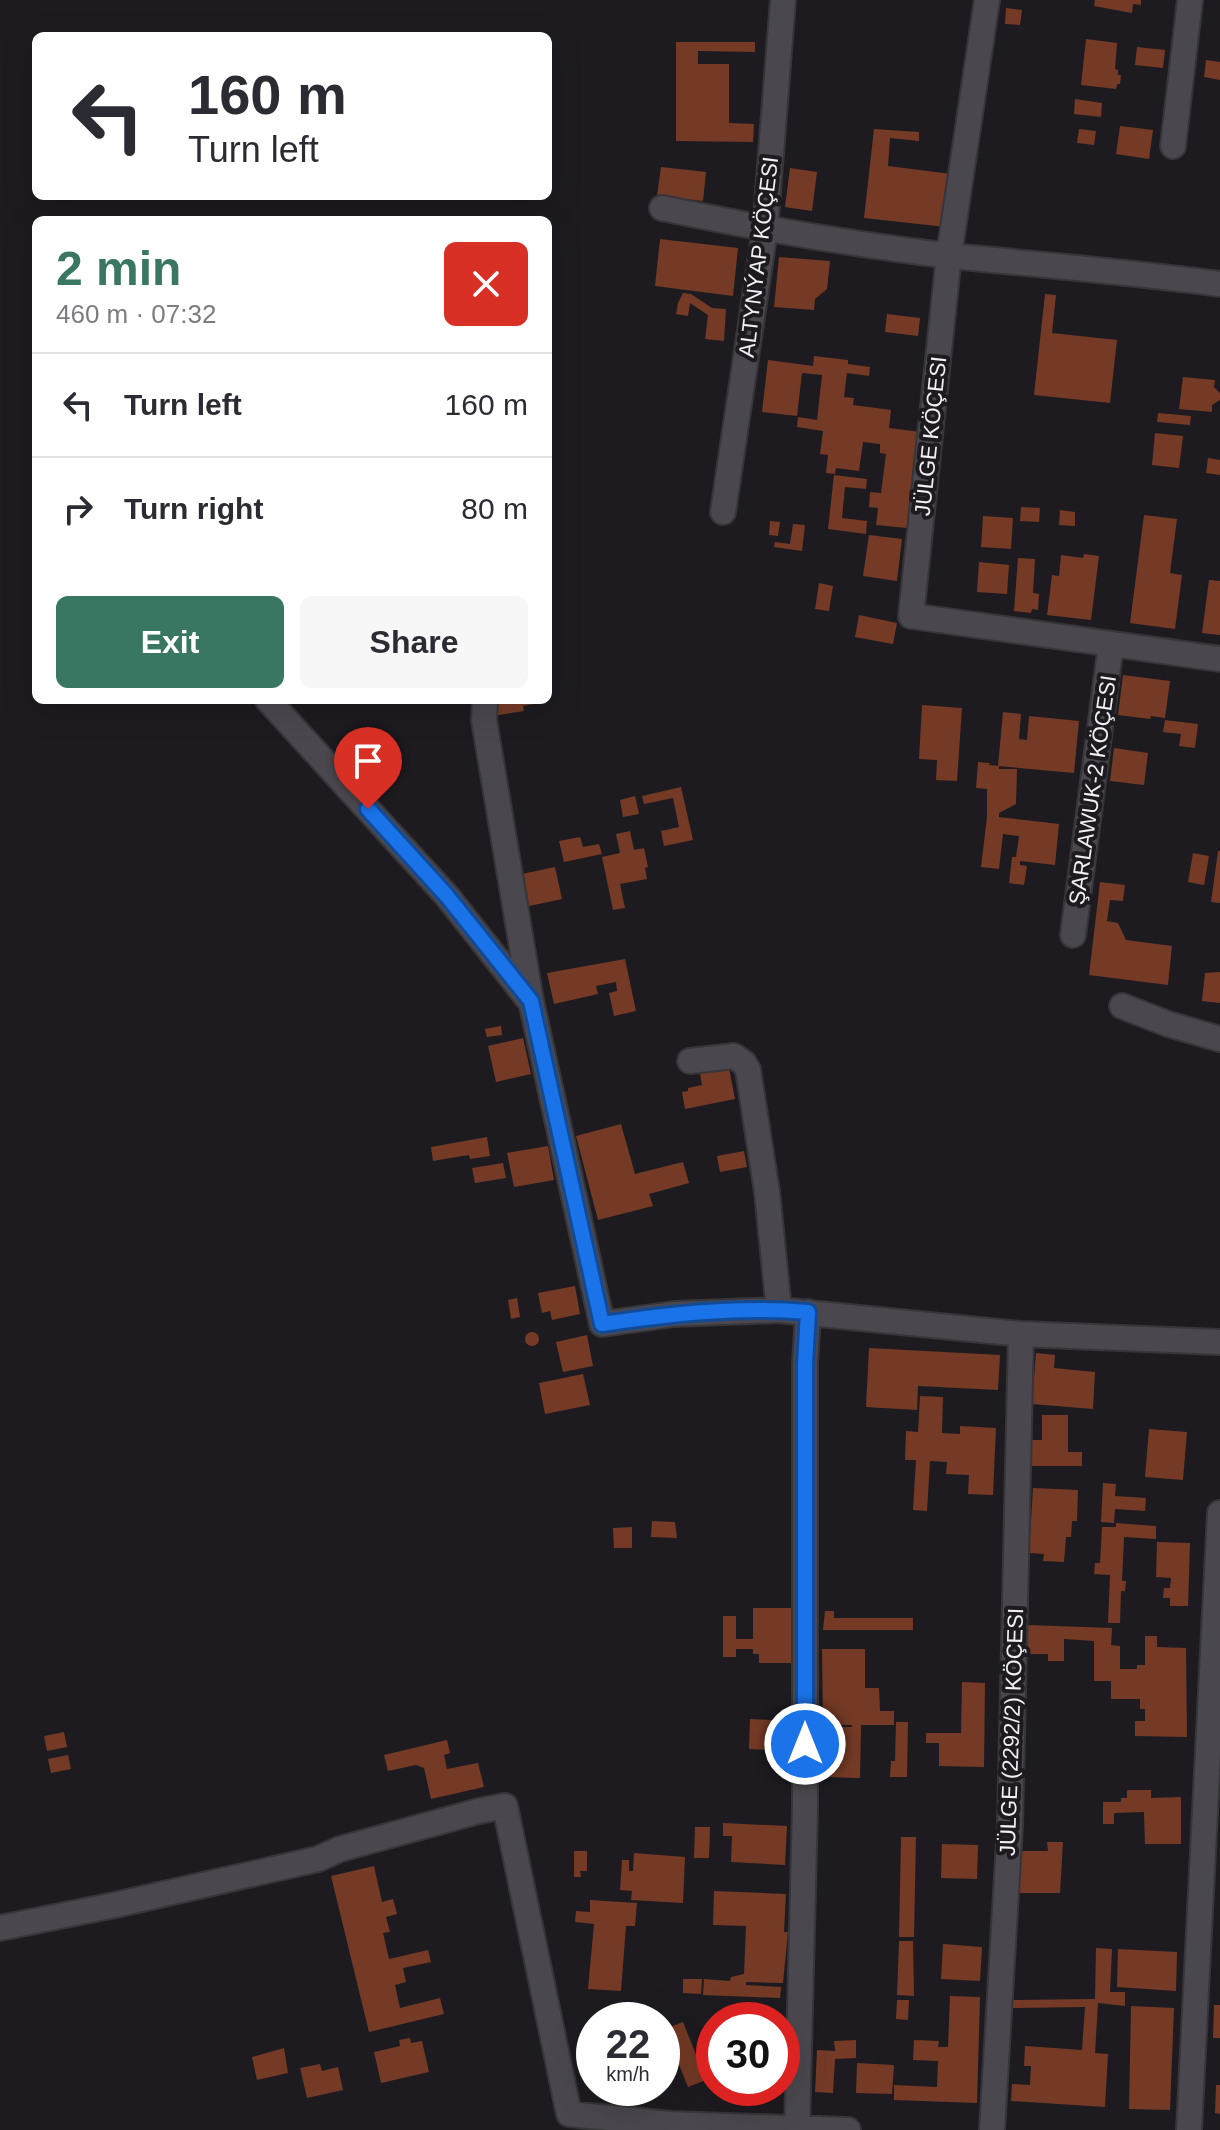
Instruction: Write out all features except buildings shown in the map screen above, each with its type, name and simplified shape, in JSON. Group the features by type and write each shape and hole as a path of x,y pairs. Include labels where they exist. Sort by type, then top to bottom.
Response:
{"street":[{"name":"ALTYNÝAP KÖÇESI","path":"723,512 765,229 783,0"},
{"name":"JÜLGE KÖÇESI","path":"987,0 949,255 911,616 1111,644"},
{"path":"1173,146 1190,0"},
{"path":"662,208 765,229 949,255 1220,284"},
{"path":"1111,644 1220,659"},
{"name":"ŞARLAWUK-2 KÖÇESI","path":"1073,935 1111,644"},
{"path":"272,704 447,896 531,1001"},
{"path":"485,704 484,720 531,1001 602,1324 674,1314 779,1310 1021,1334 1220,1342"},
{"path":"1122,1006 1220,1039"},
{"path":"690,1061 734,1056 748,1070 767,1192 779,1310"},
{"path":"797,2129 805,1822 805,1364 808,1312"},
{"name":"JÜLGE (2292/2) KÖÇESI","path":"992,2130 1010,1825 1021,1334"},
{"path":"1189,2130 1220,1513"},
{"path":"0,1928 318,1859 340,1849 505,1806 569,2114 671,2124 848,2130"}],"route":[{"path":"368,809 447,896 531,1001 602,1324 674,1314 736,1310 808,1312 805,1364 805,1744"}]}
